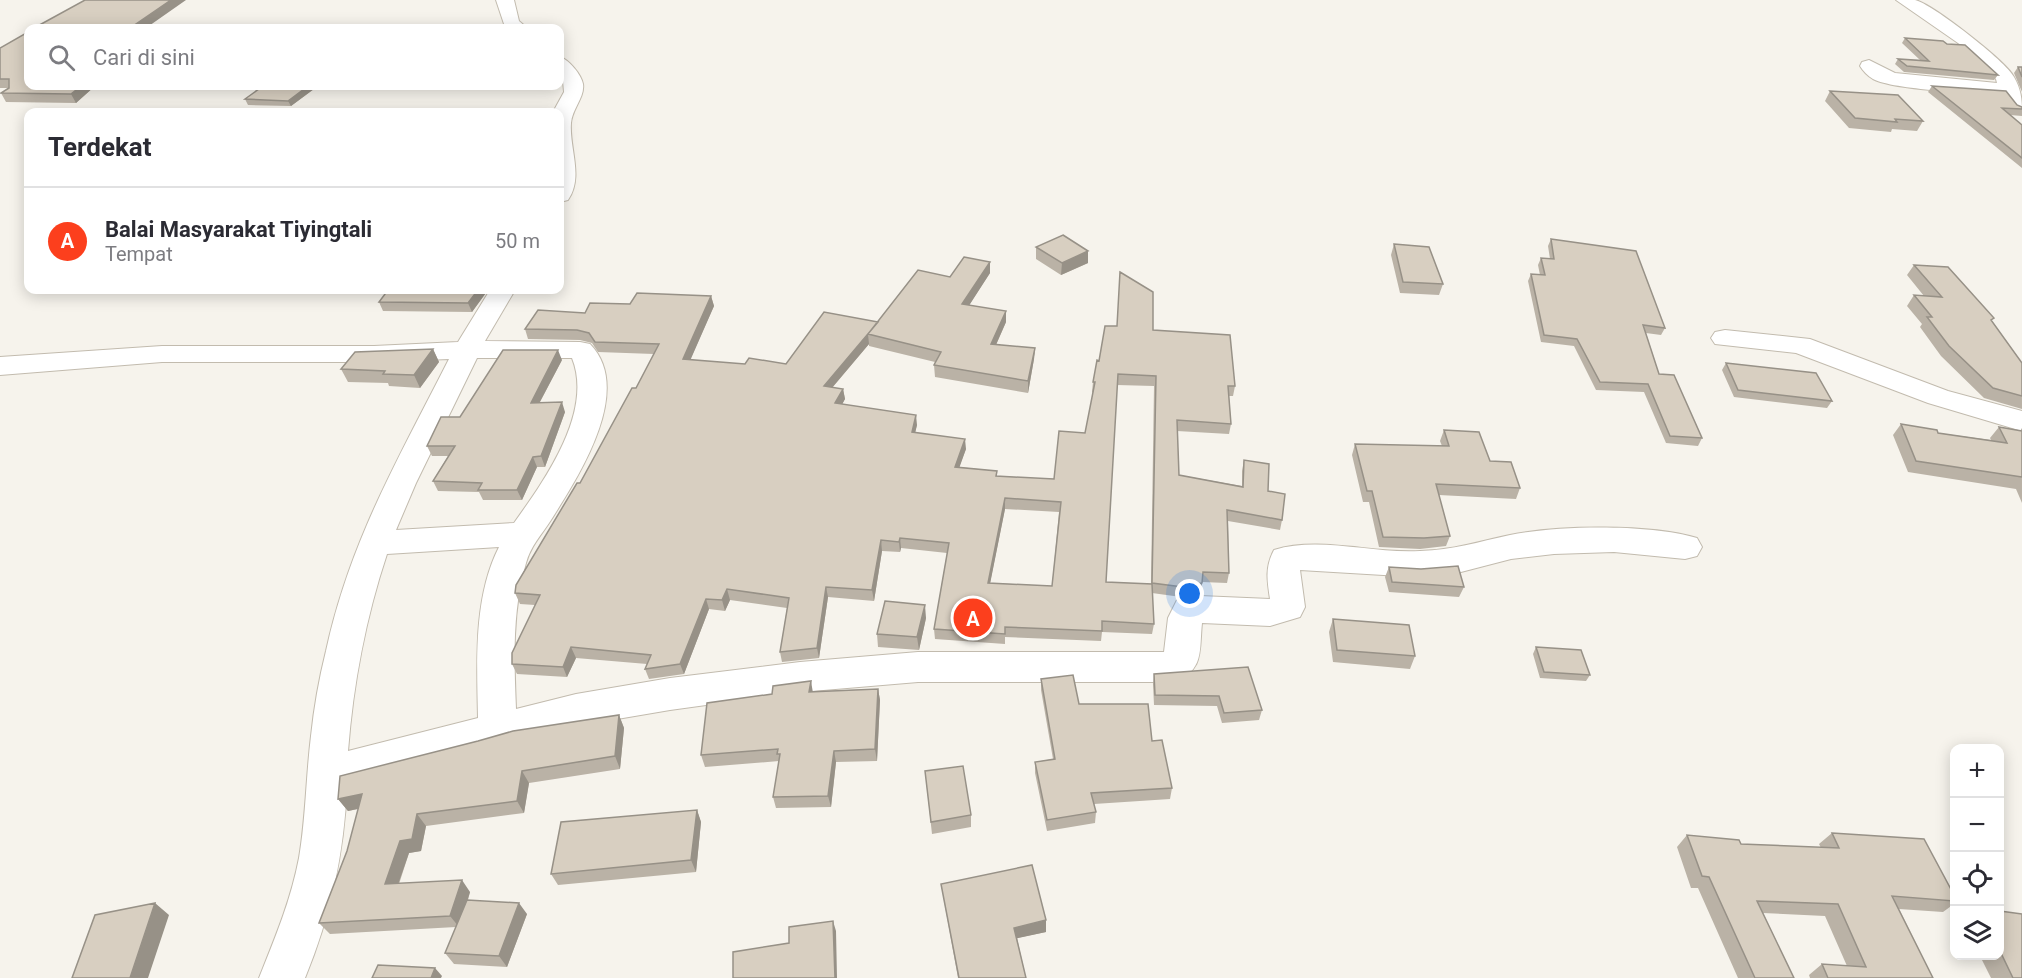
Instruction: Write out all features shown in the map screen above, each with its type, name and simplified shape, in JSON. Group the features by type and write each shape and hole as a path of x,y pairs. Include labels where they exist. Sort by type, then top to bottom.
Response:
{"street":[{"path":"505,0 513,24"},
{"path":"1905,0 1964,39 2005,77 2009,90 2022,106"},
{"path":"1869,66 1880,75 1893,79 2009,90"},
{"path":"564,69 573,81 574,92 564,108"},
{"path":"564,158 564,174"},
{"path":"282,978 311,902 321,857 332,718 347,632 374,543 408,466 424,439 466,351 500,294"},
{"path":"1725,338 1800,345 1938,397 2022,421"},
{"path":"0,366 162,354 374,354 580,350 586,355 592,382 590,409 585,427 567,464 509,561 499,607 495,663 498,730"},
{"path":"374,543 524,534"},
{"path":"327,774 576,710 670,694 800,677 918,667 1173,667 1180,662 1184,654 1182,631 1184,619 1189,610 1204,608 1266,614 1283,612 1288,608 1282,567 1286,559 1296,556 1417,564 1456,561 1511,547 1554,542 1614,540 1684,547"}],"building":[{"path":"85,0 171,0 136,24 41,24"},
{"path":"24,34 24,90 76,90 71,94 1,93 9,88 9,79 0,79 0,48"},
{"path":"1905,38 1965,45 1998,75 1907,66 1898,59 1929,61"},
{"path":"1932,86 2006,91 2017,105 2022,107 2022,109 2002,108 2022,125 2022,158"},
{"path":"257,90 303,90 288,101 245,99"},
{"path":"1830,91 1898,95 1923,121 1895,119 1897,122 1855,118"},
{"path":"1063,235 1088,251 1062,263 1036,247"},
{"path":"1551,239 1636,251 1665,328 1643,325 1659,374 1674,375 1702,438 1670,436 1648,384 1600,382 1577,339 1544,335 1531,274 1545,275 1541,258 1554,259"},
{"path":"1394,244 1429,247 1443,284 1403,282"},
{"path":"964,257 990,262 962,304 1006,311 991,344 1035,348 1028,381 934,365 941,352 868,334 918,270 950,277"},
{"path":"1914,265 1948,267 1994,318 1991,320 2022,363 2022,396 1993,388 1949,346 1927,317 1932,317 1914,295 1942,297"},
{"path":"1120,272 1153,292 1153,330 1230,335 1235,386 1228,386 1231,424 1177,420 1179,475 1243,487 1244,460 1269,464 1268,491 1285,494 1282,520 1227,510 1229,573 1203,572 1202,583 1183,587 1152,583 1156,376 1118,374 1106,582 1152,584 1154,624 1102,621 1102,631 1005,627 1005,634 934,629 949,543 900,538 899,542 881,540 872,590 826,587 817,648 780,652 789,598 727,589 722,600 706,599 680,664 645,669 651,655 571,647 563,667 512,664 512,653 540,595 515,593 516,585 577,483 580,483 659,344 595,342 589,333 577,330 525,329 538,310 585,313 590,303 630,304 637,293 711,296 683,359 745,364 749,358 786,364 824,312 878,322 824,386 843,389 835,403 916,415 912,432 965,439 955,467 997,471 996,476 1054,479 1059,431 1085,433 1105,326 1117,326","holes":["1005,498 1061,502 1052,586 988,583"]},
{"path":"385,294 475,294 468,303 379,302"},
{"path":"433,349 414,375 341,369 355,352"},
{"path":"503,350 558,350 531,403 562,402 541,456 533,457 517,490 478,490 482,483 433,481 455,446 427,446 441,417 460,417"},
{"path":"1726,363 1816,373 1832,401 1738,390"},
{"path":"1901,424 1937,430 1938,433 2007,443 1999,427 2022,431 2022,477 1916,461"},
{"path":"1444,430 1479,432 1490,461 1511,462 1520,488 1436,484 1450,536 1383,537 1372,491 1367,491 1355,444 1449,446"},
{"path":"1458,566 1464,587 1392,582 1389,567 1421,569"},
{"path":"885,601 925,605 917,637 877,634"},
{"path":"1333,619 1409,625 1415,656 1337,650"},
{"path":"1536,647 1581,650 1590,675 1544,672"},
{"path":"1248,667 1262,710 1224,713 1219,696 1155,695 1154,674"},
{"path":"1073,675 1079,704 1148,704 1152,741 1162,740 1172,788 1091,793 1096,812 1047,820 1035,762 1055,759 1041,679"},
{"path":"811,681 809,692 878,689 875,749 834,751 828,796 773,797 780,754 777,754 778,749 701,755 707,703 772,694 773,686"},
{"path":"619,715 615,756 522,771 517,801 417,814 412,839 400,841 385,884 462,880 450,916 319,923 347,851 362,794 338,799 340,776 513,731"},
{"path":"963,766 971,815 931,822 925,771"},
{"path":"697,810 691,860 551,874 561,822"},
{"path":"1832,833 1924,839 1950,888 1950,901 1892,896 1933,978 1828,978 1822,964 1866,967 1838,904 1757,901 1794,978 1755,978 1709,877 1702,876 1687,835 1739,840 1741,844 1839,848"},
{"path":"1032,865 1046,920 1014,928 1026,978 959,978 941,884"},
{"path":"467,900 519,903 499,956 445,953"},
{"path":"155,903 130,978 72,978 95,915"},
{"path":"2004,912 2022,914 2022,978 2013,978 2004,959"},
{"path":"833,921 835,978 733,978 733,952 789,943 789,927"},
{"path":"378,965 435,968 431,978 372,978"}],"place":[{"name":"Balai Masyarakat Tiyingtali","path":"973,618"}]}
